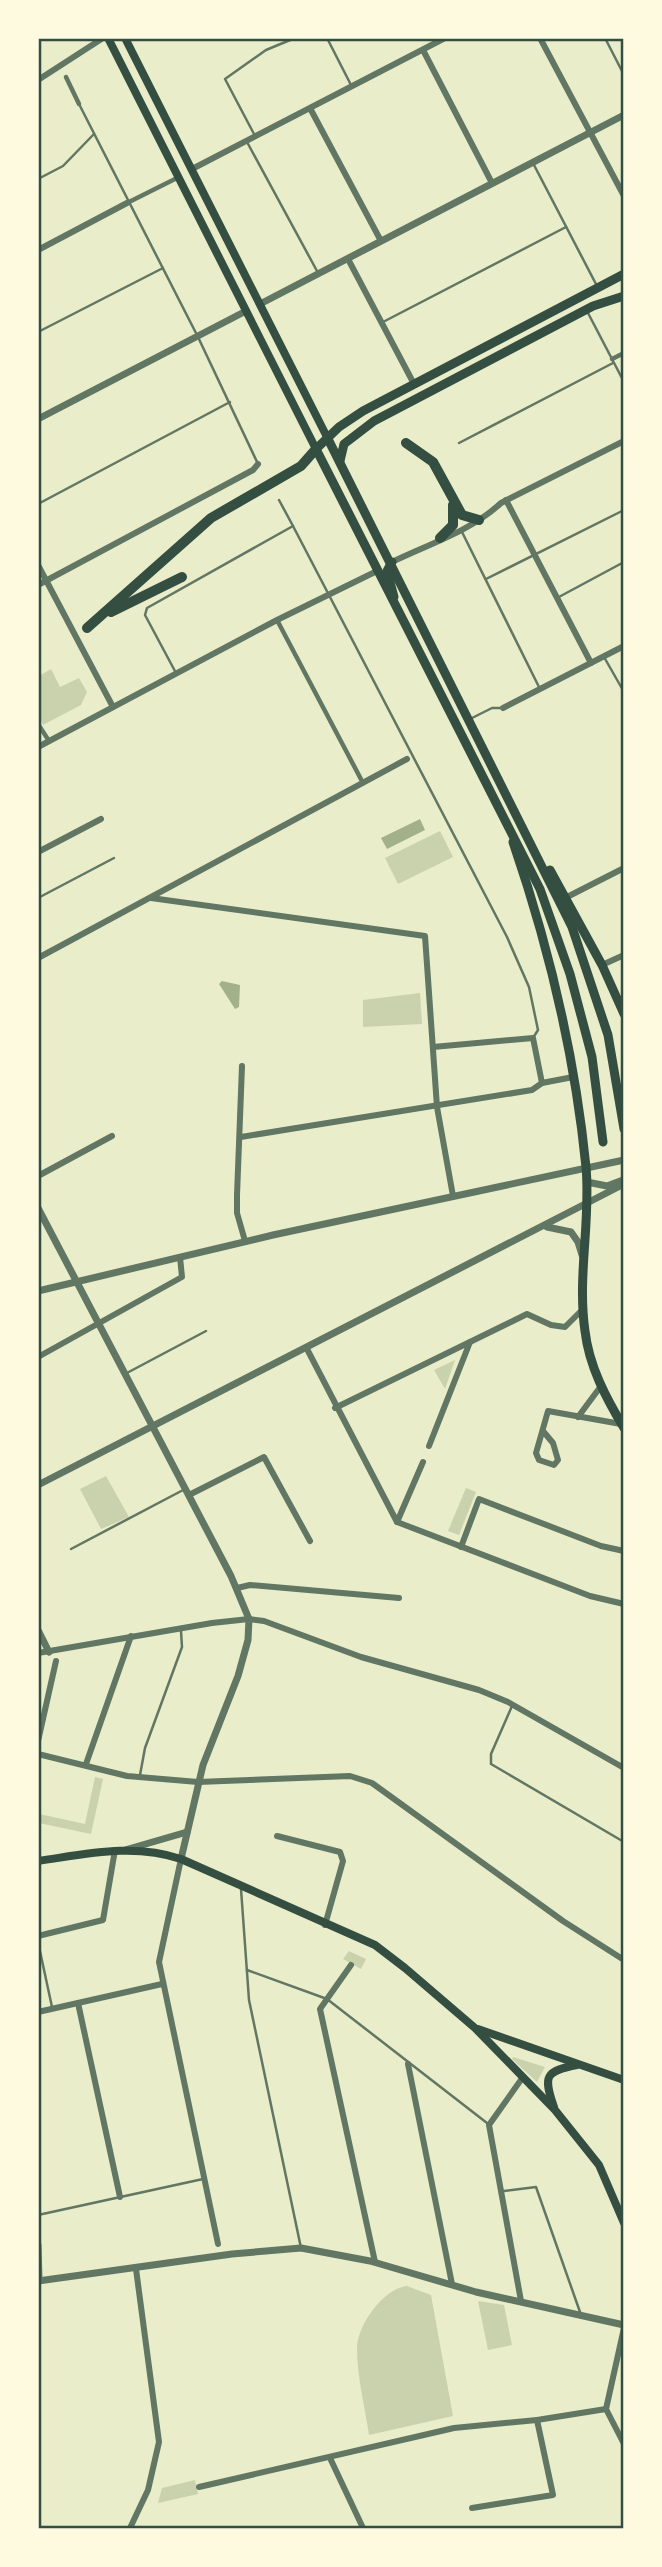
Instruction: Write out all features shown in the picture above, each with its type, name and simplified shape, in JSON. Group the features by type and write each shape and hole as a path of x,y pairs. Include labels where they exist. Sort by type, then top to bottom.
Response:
{"highway":[{"path":"407,443 433,462 464,517 479,520"},
{"path":"182,577 90,625 211,517 303,465 316,449"},
{"path":"440,538 448,532 454,521 450,493"}],"main road":[{"path":"108,38 401,619 541,889 570,974 592,1057 603,1142"},
{"path":"125,38 392,562 572,927 594,986 613,1057 624,1129"},
{"path":"177,178 192,169"},
{"path":"316,449 327,437 357,415 624,274"},
{"path":"340,463 343,446 374,421 586,310 624,296"},
{"path":"246,311 260,304"},
{"path":"392,562 388,573 401,619"},
{"path":"501,810 538,919 573,1077 587,1182 583,1309 587,1346 601,1386 622,1426"},
{"path":"523,827 567,897 624,1014"},
{"path":"38,1861 144,1849 180,1859 325,1925 376,1945 475,2028 555,2110 599,2165 624,2223"},
{"path":"475,2028 624,2080"},
{"path":"555,2110 547,2084 550,2073 555,2069 578,2065"}],"street":[{"path":"38,80 103,38"},
{"path":"192,169 311,110 445,38"},
{"path":"541,38 624,196"},
{"path":"423,50 492,183"},
{"path":"65,77 79,104"},
{"path":"311,110 381,242"},
{"path":"260,304 624,115"},
{"path":"38,250 177,178"},
{"path":"348,259 414,384"},
{"path":"38,419 246,311"},
{"path":"613,361 624,353"},
{"path":"392,562 461,530 494,511 506,500 624,440"},
{"path":"38,585 253,470 258,464"},
{"path":"506,500 591,663"},
{"path":"38,565 113,707"},
{"path":"38,747 276,620 377,571"},
{"path":"276,620 363,783"},
{"path":"503,708 624,646"},
{"path":"38,724 49,742"},
{"path":"38,958 410,758"},
{"path":"38,852 100,819"},
{"path":"567,897 623,868"},
{"path":"151,898 425,936 437,1107 453,1196"},
{"path":"602,965 624,955"},
{"path":"433,1047 533,1038 542,1083"},
{"path":"242,1066 237,1213 245,1241"},
{"path":"241,1137 532,1090 542,1083 573,1077"},
{"path":"38,1176 112,1136"},
{"path":"38,1291 245,1241 624,1160"},
{"path":"587,1182 607,1186 624,1182"},
{"path":"39,1485 587,1205 624,1182"},
{"path":"38,1208 237,1588 249,1619 244,1657 198,1782 159,1962 218,2244"},
{"path":"543,1227 558,1227 573,1233 584,1266"},
{"path":"39,1357 182,1277 180,1257"},
{"path":"335,1408 528,1314 551,1325 565,1326 583,1309"},
{"path":"429,1446 470,1342"},
{"path":"307,1349 335,1408 397,1522 590,1596 624,1604"},
{"path":"578,1417 601,1386"},
{"path":"543,1431 557,1451 558,1460 554,1465 539,1460 536,1453 548,1411 622,1426"},
{"path":"187,1492 264,1457 310,1541"},
{"path":"397,1522 423,1462"},
{"path":"461,1546 479,1499 601,1546 624,1550"},
{"path":"237,1588 250,1585 399,1598"},
{"path":"38,1653 249,1619 282,1627 361,1657 479,1690 513,1704 624,1768"},
{"path":"38,1630 49,1652"},
{"path":"86,1764 131,1636"},
{"path":"38,1741 57,1661"},
{"path":"38,1754 140,1776 198,1782 350,1776 372,1783 564,1921 624,1960"},
{"path":"38,1936 103,1920 120,1850 187,1832"},
{"path":"276,1836 340,1852 343,1861 325,1925"},
{"path":"351,1965 320,2009 374,2262"},
{"path":"38,2011 162,1984"},
{"path":"78,2003 120,2197"},
{"path":"408,2064 452,2284"},
{"path":"521,2301 489,2125 523,2077"},
{"path":"38,2245 39,2281 232,2254 301,2248 374,2262 624,2327 606,2409 624,2444"},
{"path":"130,2529 148,2490 159,2442 136,2269"},
{"path":"199,2487 454,2428 537,2420 606,2409"},
{"path":"472,2508 553,2495 537,2420"},
{"path":"330,2458 363,2529"}],"lane":[{"path":"256,137 225,79 266,50 295,38"},
{"path":"327,38 353,88"},
{"path":"605,38 624,75"},
{"path":"79,104 127,203 198,337 258,464"},
{"path":"38,179 63,166 94,134"},
{"path":"247,142 319,274"},
{"path":"533,162 597,286"},
{"path":"382,323 566,227"},
{"path":"38,331 163,268"},
{"path":"586,310 624,382"},
{"path":"459,443 613,361"},
{"path":"38,504 230,402"},
{"path":"279,499 330,595 410,758 506,937 529,987 538,1030 533,1038"},
{"path":"485,579 624,510"},
{"path":"176,673 145,615 147,608 293,526"},
{"path":"461,530 540,690"},
{"path":"557,598 624,562"},
{"path":"604,657 624,692"},
{"path":"469,720 492,708 503,708"},
{"path":"38,898 114,858"},
{"path":"125,1374 206,1331"},
{"path":"71,1549 187,1492"},
{"path":"140,1776 145,1748 182,1647 181,1628"},
{"path":"513,1704 491,1754 491,1764 624,1842"},
{"path":"240,1887 249,2000 301,2248"},
{"path":"38,1942 53,2008"},
{"path":"247,1970 327,1999 489,2125"},
{"path":"38,2215 204,2179"},
{"path":"501,2191 536,2187 581,2315"}],"shaded area":[{"path":"51,669 60,687 79,678 87,692 81,705 43,725 39,716 39,676"},
{"path":"420,819 425,830 387,849 381,838"},
{"path":"440,831 453,857 398,884 385,858"},
{"path":"222,981 240,985 239,1007 235,1009 219,984"},
{"path":"420,993 422,1024 363,1027 363,1000"},
{"path":"455,1360 445,1389 434,1370"},
{"path":"106,1476 129,1517 101,1529 80,1489"},
{"path":"466,1488 476,1492 459,1535 448,1531"},
{"path":"95,1777 103,1779 91,1834 39,1823 39,1814 85,1824"},
{"path":"349,1951 366,1959 361,1969 343,1959"},
{"path":"513,2057 545,2067 537,2082 512,2059"},
{"path":"407,2286 431,2295 453,2416 369,2435 358,2370 358,2340 366,2319 381,2301"},
{"path":"478,2301 504,2305 512,2345 488,2350"},
{"path":"195,2480 198,2494 158,2503 162,2488"}]}
